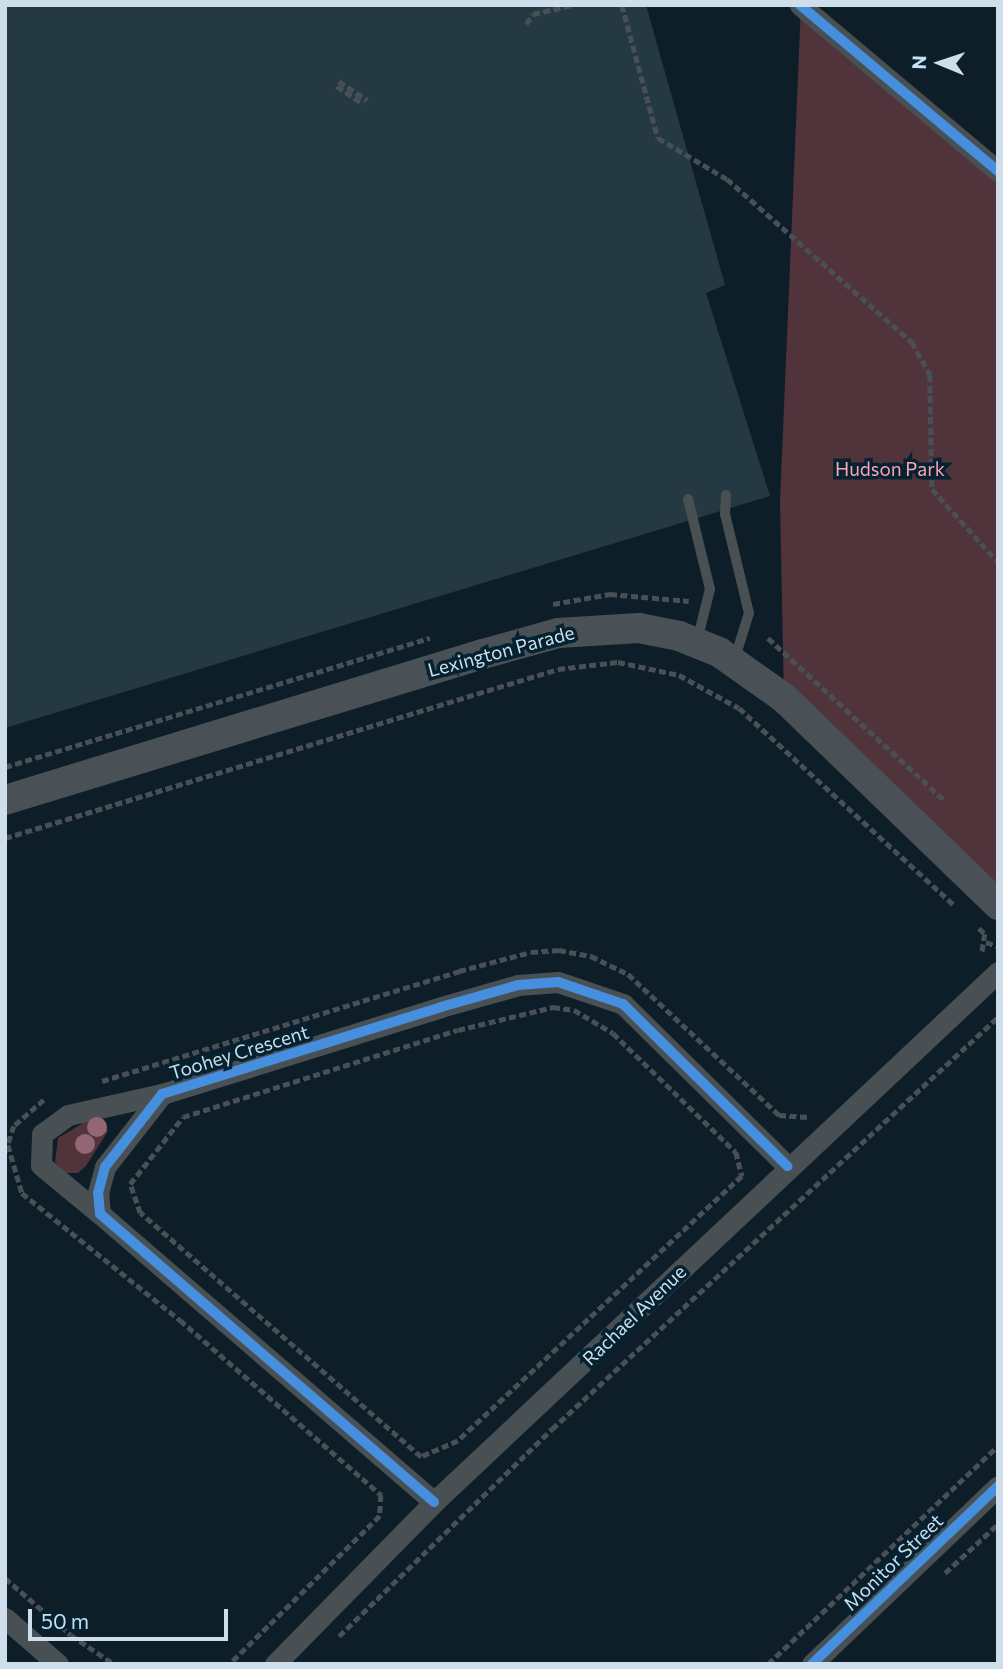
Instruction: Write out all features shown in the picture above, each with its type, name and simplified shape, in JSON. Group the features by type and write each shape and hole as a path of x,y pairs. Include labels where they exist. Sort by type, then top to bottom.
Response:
{"main road":[{"name":"Lexington Parade","path":"5,800 558,634 639,628 696,643 733,663 784,698 998,905"}],"street":[{"path":"800,5 998,171"},
{"name":"Rachael Avenue","path":"275,1664 434,1502 787,1166 998,972"},
{"name":"Toohey Crescent","path":"434,1502 100,1214 54,1181 41,1165 42,1134 68,1115 162,1094 519,985 558,982 623,1004 787,1166"},
{"name":"Toohey Crescent","path":"100,1214 98,1193 105,1167 162,1094"},
{"name":"Monitor Street","path":"812,1664 998,1486"},
{"path":"5,1618 58,1664"}],"lane":[{"path":"726,495 725,514 749,613 733,663"},
{"path":"688,499 710,589 696,643"}],"path":[{"path":"526,24 533,13 570,5"},
{"path":"622,5 658,138 727,179 912,342 930,375 932,489 998,562"},
{"path":"338,83 366,102"},
{"path":"768,638 943,799"},
{"path":"786,750 792,743"},
{"path":"986,942 998,946"},
{"path":"528,1010 574,1010 613,1033 736,1153 741,1177 458,1441 421,1457 140,1213 130,1184 183,1117 528,1010"},
{"path":"329,1646 562,1420 998,1017"},
{"path":"768,1664 998,1446"},
{"path":"5,1578 114,1664"}],"green space":[{"name":"Hudson Park","path":"801,5 998,171 998,902 784,698 780,502"},
{"path":"90,1119 103,1121 108,1131 86,1166 78,1173 65,1173 55,1162 58,1138"}],"building":[{"path":"5,5 646,5 725,285 706,293 770,496 5,728"}],"cycle path":[{"path":"800,5 998,171"},
{"path":"434,1502 100,1214 98,1193 105,1167 162,1094 518,985 558,982 623,1004 787,1166"},
{"path":"812,1664 998,1486"}]}
